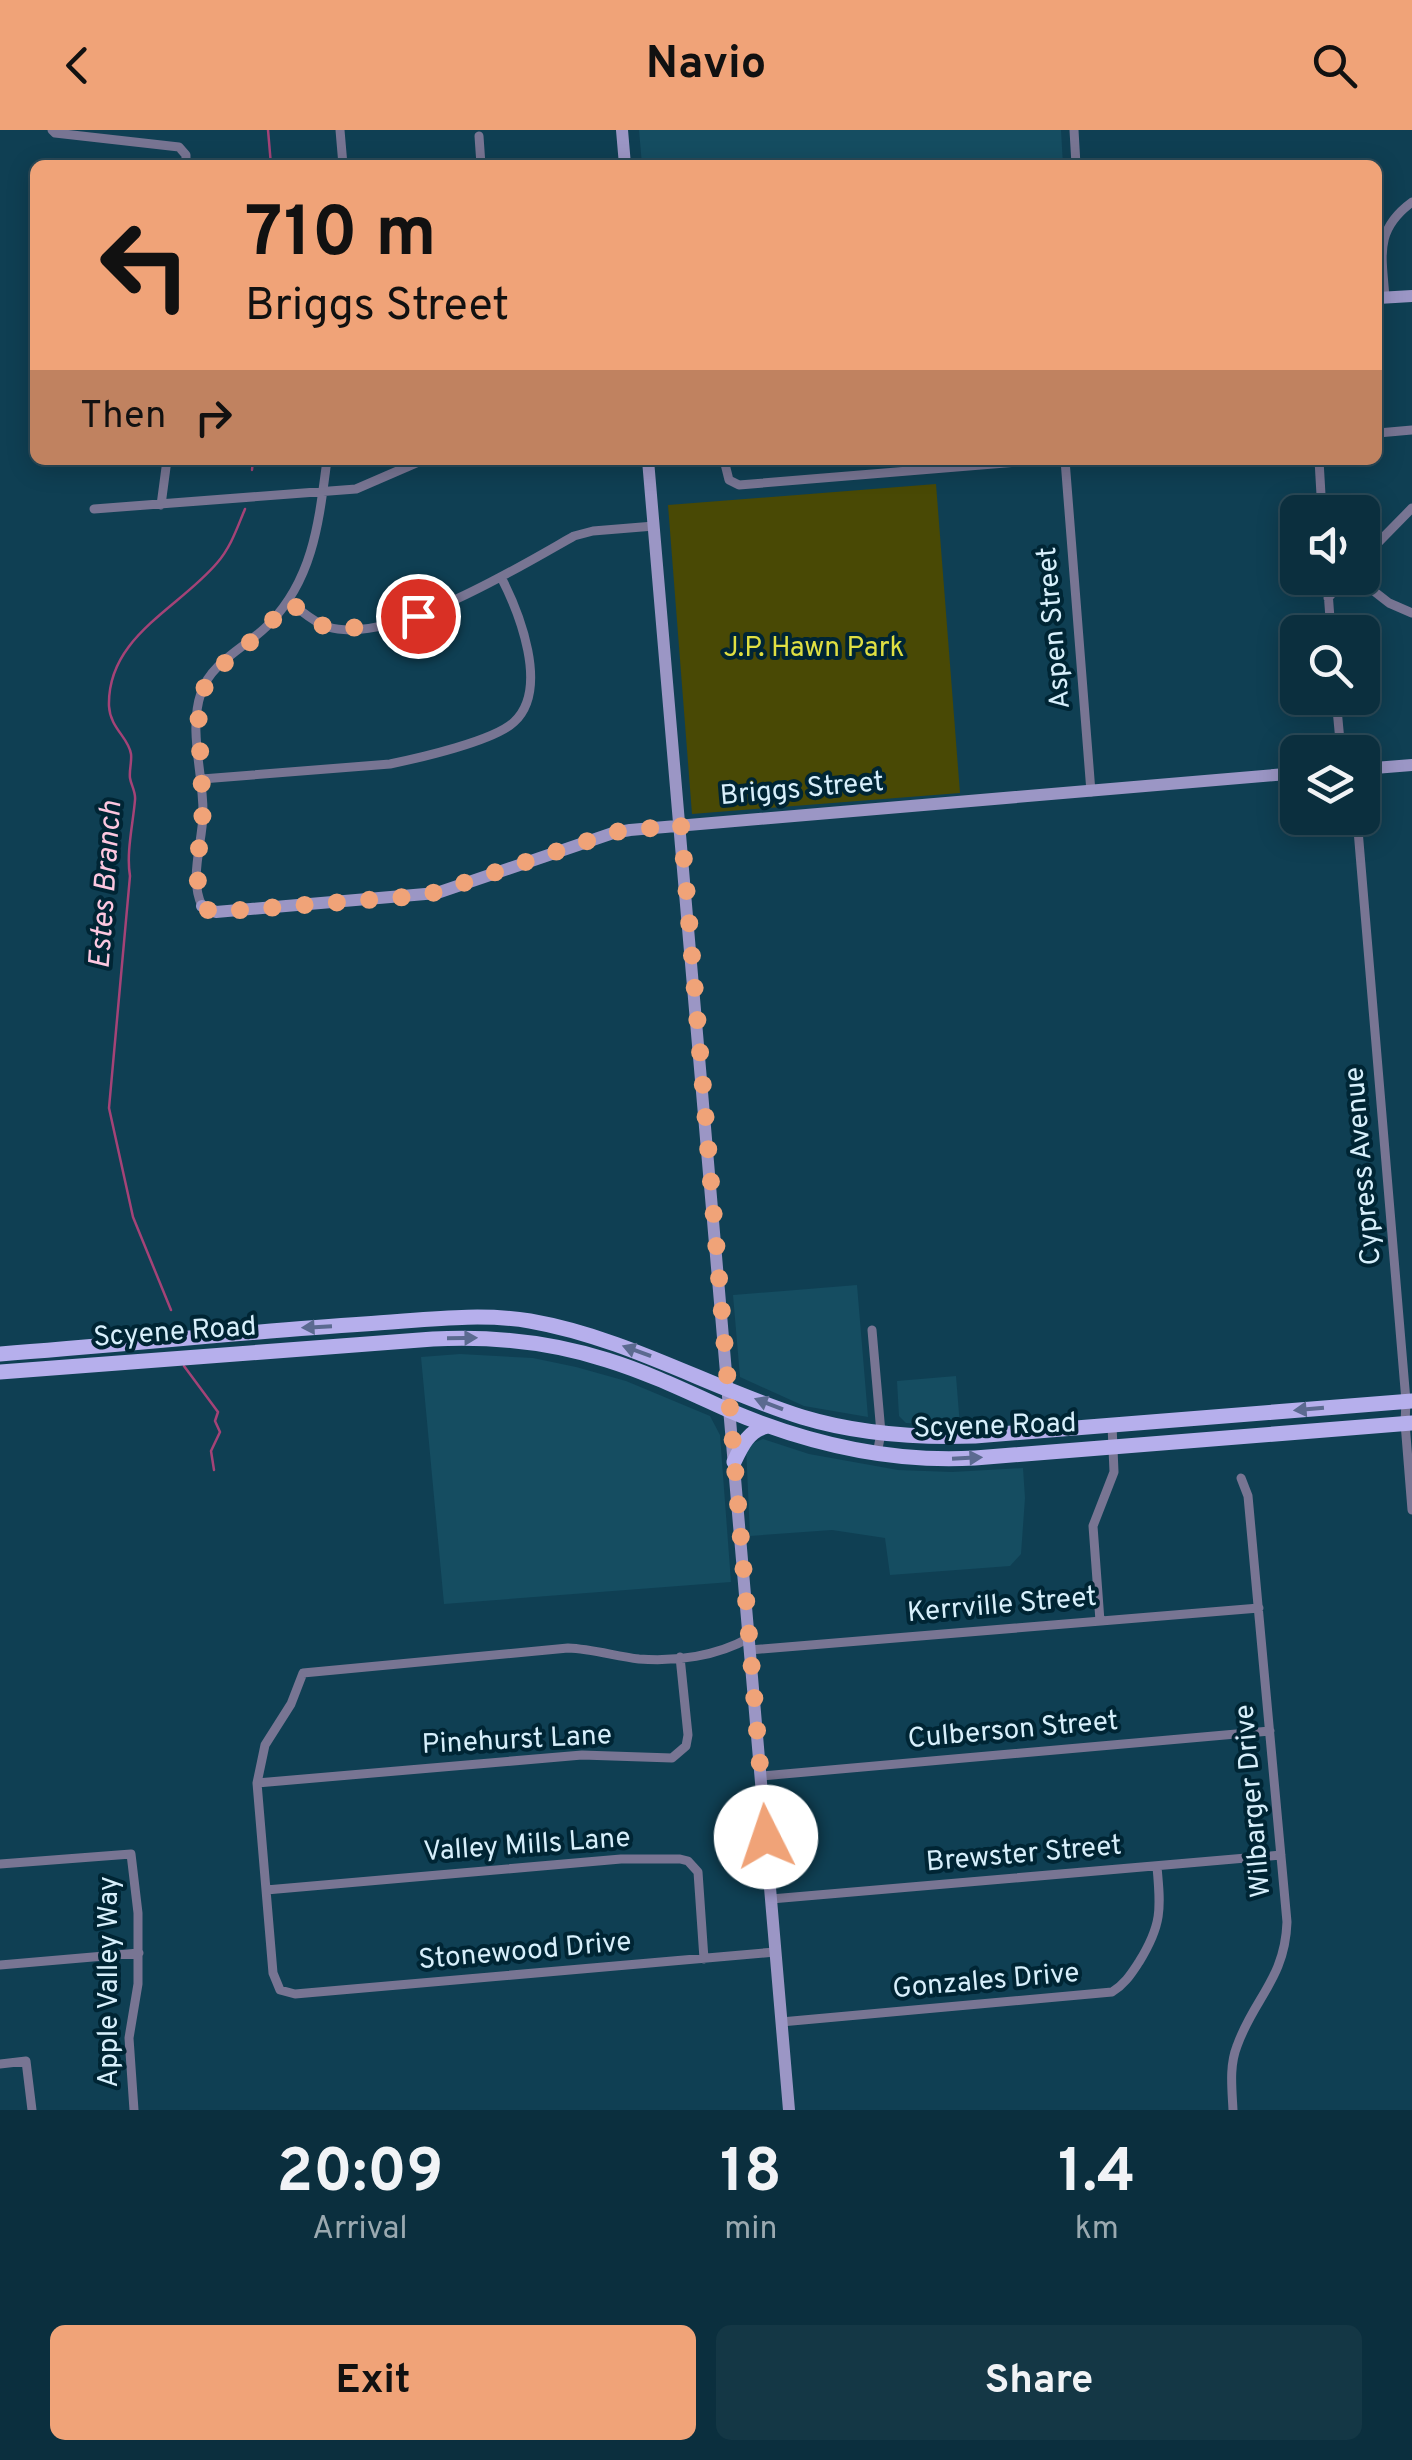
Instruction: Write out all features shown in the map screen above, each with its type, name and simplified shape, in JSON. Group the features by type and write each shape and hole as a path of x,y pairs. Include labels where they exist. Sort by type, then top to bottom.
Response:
{"main road":[{"name":"Scyene Road","path":"0,1354 246,1331 488,1318 534,1322 611,1341 800,1416 881,1432 941,1437 1409,1401"},
{"name":"Scyene Road","path":"0,1372 433,1338 484,1338 587,1354 663,1380 768,1426 816,1441 877,1454 960,1459 1408,1423"},
{"path":"734,1462 746,1439 768,1426"}],"street":[{"path":"52,130 179,147 186,160"},
{"path":"340,130 342,160"},
{"path":"622,130 625,160"},
{"path":"1074,130 1076,160"},
{"path":"479,136 481,160"},
{"path":"1382,267 1383,236 1412,202"},
{"path":"1382,298 1412,296"},
{"path":"1382,433 1412,430"},
{"path":"161,504 166,465"},
{"path":"202,906 197,867 202,828 198,706 205,683 225,660 270,624 289,602 308,567 326,465"},
{"path":"94,509 356,489 411,465"},
{"path":"648,465 788,2110"},
{"path":"725,465 729,480 739,485 982,465"},
{"name":"Aspen Street","path":"1064,465 1091,792"},
{"path":"1318,465 1321,495"},
{"path":"1380,540 1412,508"},
{"path":"289,602 329,628 357,629 401,621 438,609 574,536 593,530 654,526"},
{"path":"202,779 390,764 508,726 523,712 530,681 521,620 501,576"},
{"path":"1328,595 1330,615"},
{"path":"1328,598 1331,595"},
{"path":"1378,595 1412,613"},
{"path":"1380,768 1412,765"},
{"name":"Briggs Street","path":"202,906 216,912 437,892 614,832 1280,775"},
{"name":"Cypress Avenue","path":"1359,835 1409,1401 1412,1510"},
{"path":"872,1330 881,1432 877,1454"},
{"path":"1100,1621 1094,1526 1112,1478 1112,1426"},
{"name":"Wilbarger Drive","path":"1233,2110 1237,2046 1275,1980 1286,1940 1259,1608 1248,1496 1241,1478"},
{"name":"Kerrville Street","path":"257,1783 265,1745 303,1673 568,1648 644,1659 680,1657 718,1653 749,1644 1259,1608"},
{"name":"Pinehurst Lane","path":"257,1783 582,1755 672,1758 686,1746 688,1735 680,1657"},
{"name":"Culberson Street","path":"761,1776 1270,1732"},
{"path":"257,1783 266,1890"},
{"name":"Apple Valley Way","path":"0,1864 131,1854 139,1953 129,2038 134,2110"},
{"name":"Brewster Street","path":"771,1899 1281,1855"},
{"name":"Valley Mills Lane","path":"266,1890 621,1859 680,1859 688,1861 698,1872 704,1959"},
{"name":"Gonzales Drive","path":"781,2022 1112,1992 1128,1980 1158,1930 1158,1866"},
{"name":"Stonewood Drive","path":"266,1890 273,1980 280,1990 295,1994 775,1952"},
{"path":"0,1965 139,1953"},
{"path":"0,2064 26,2061 32,2110"},
{"path":"1222,2110 1233,2110"}],"shaded area":[{"path":"639,130 1061,130 1063,160 642,160"},
{"path":"857,1285 868,1417 804,1406 740,1377 733,1295"},
{"path":"460,1354 533,1358 576,1367 626,1381 710,1416 720,1435 731,1582 444,1604 421,1357"},
{"path":"956,1376 960,1426 906,1423 899,1416 897,1381"},
{"path":"763,1439 809,1454 898,1470 1023,1468 1021,1554 1010,1566 890,1575 885,1538 832,1530 750,1536 746,1446"}],"green space":[{"name":"J.P. Hawn Park","path":"936,484 960,793 692,814 668,505"}],"waterway":[{"name":"Estes Branch","path":"268,130 271,160"},
{"name":"Estes Branch","path":"252,465 252,470"},
{"name":"Estes Branch","path":"171,1310 133,1217 109,1108 135,797 130,778 130,748 113,721 109,706 111,682 132,643 217,563 245,509"},
{"name":"Estes Branch","path":"184,1366 218,1412 215,1421 220,1432 211,1451 214,1470"}],"route":[{"path":"418,616 341,630 321,625 289,602 270,624 212,673 201,692 196,726 203,811 197,867 200,902 216,912 418,896 614,832 681,825 766,1837"}]}
